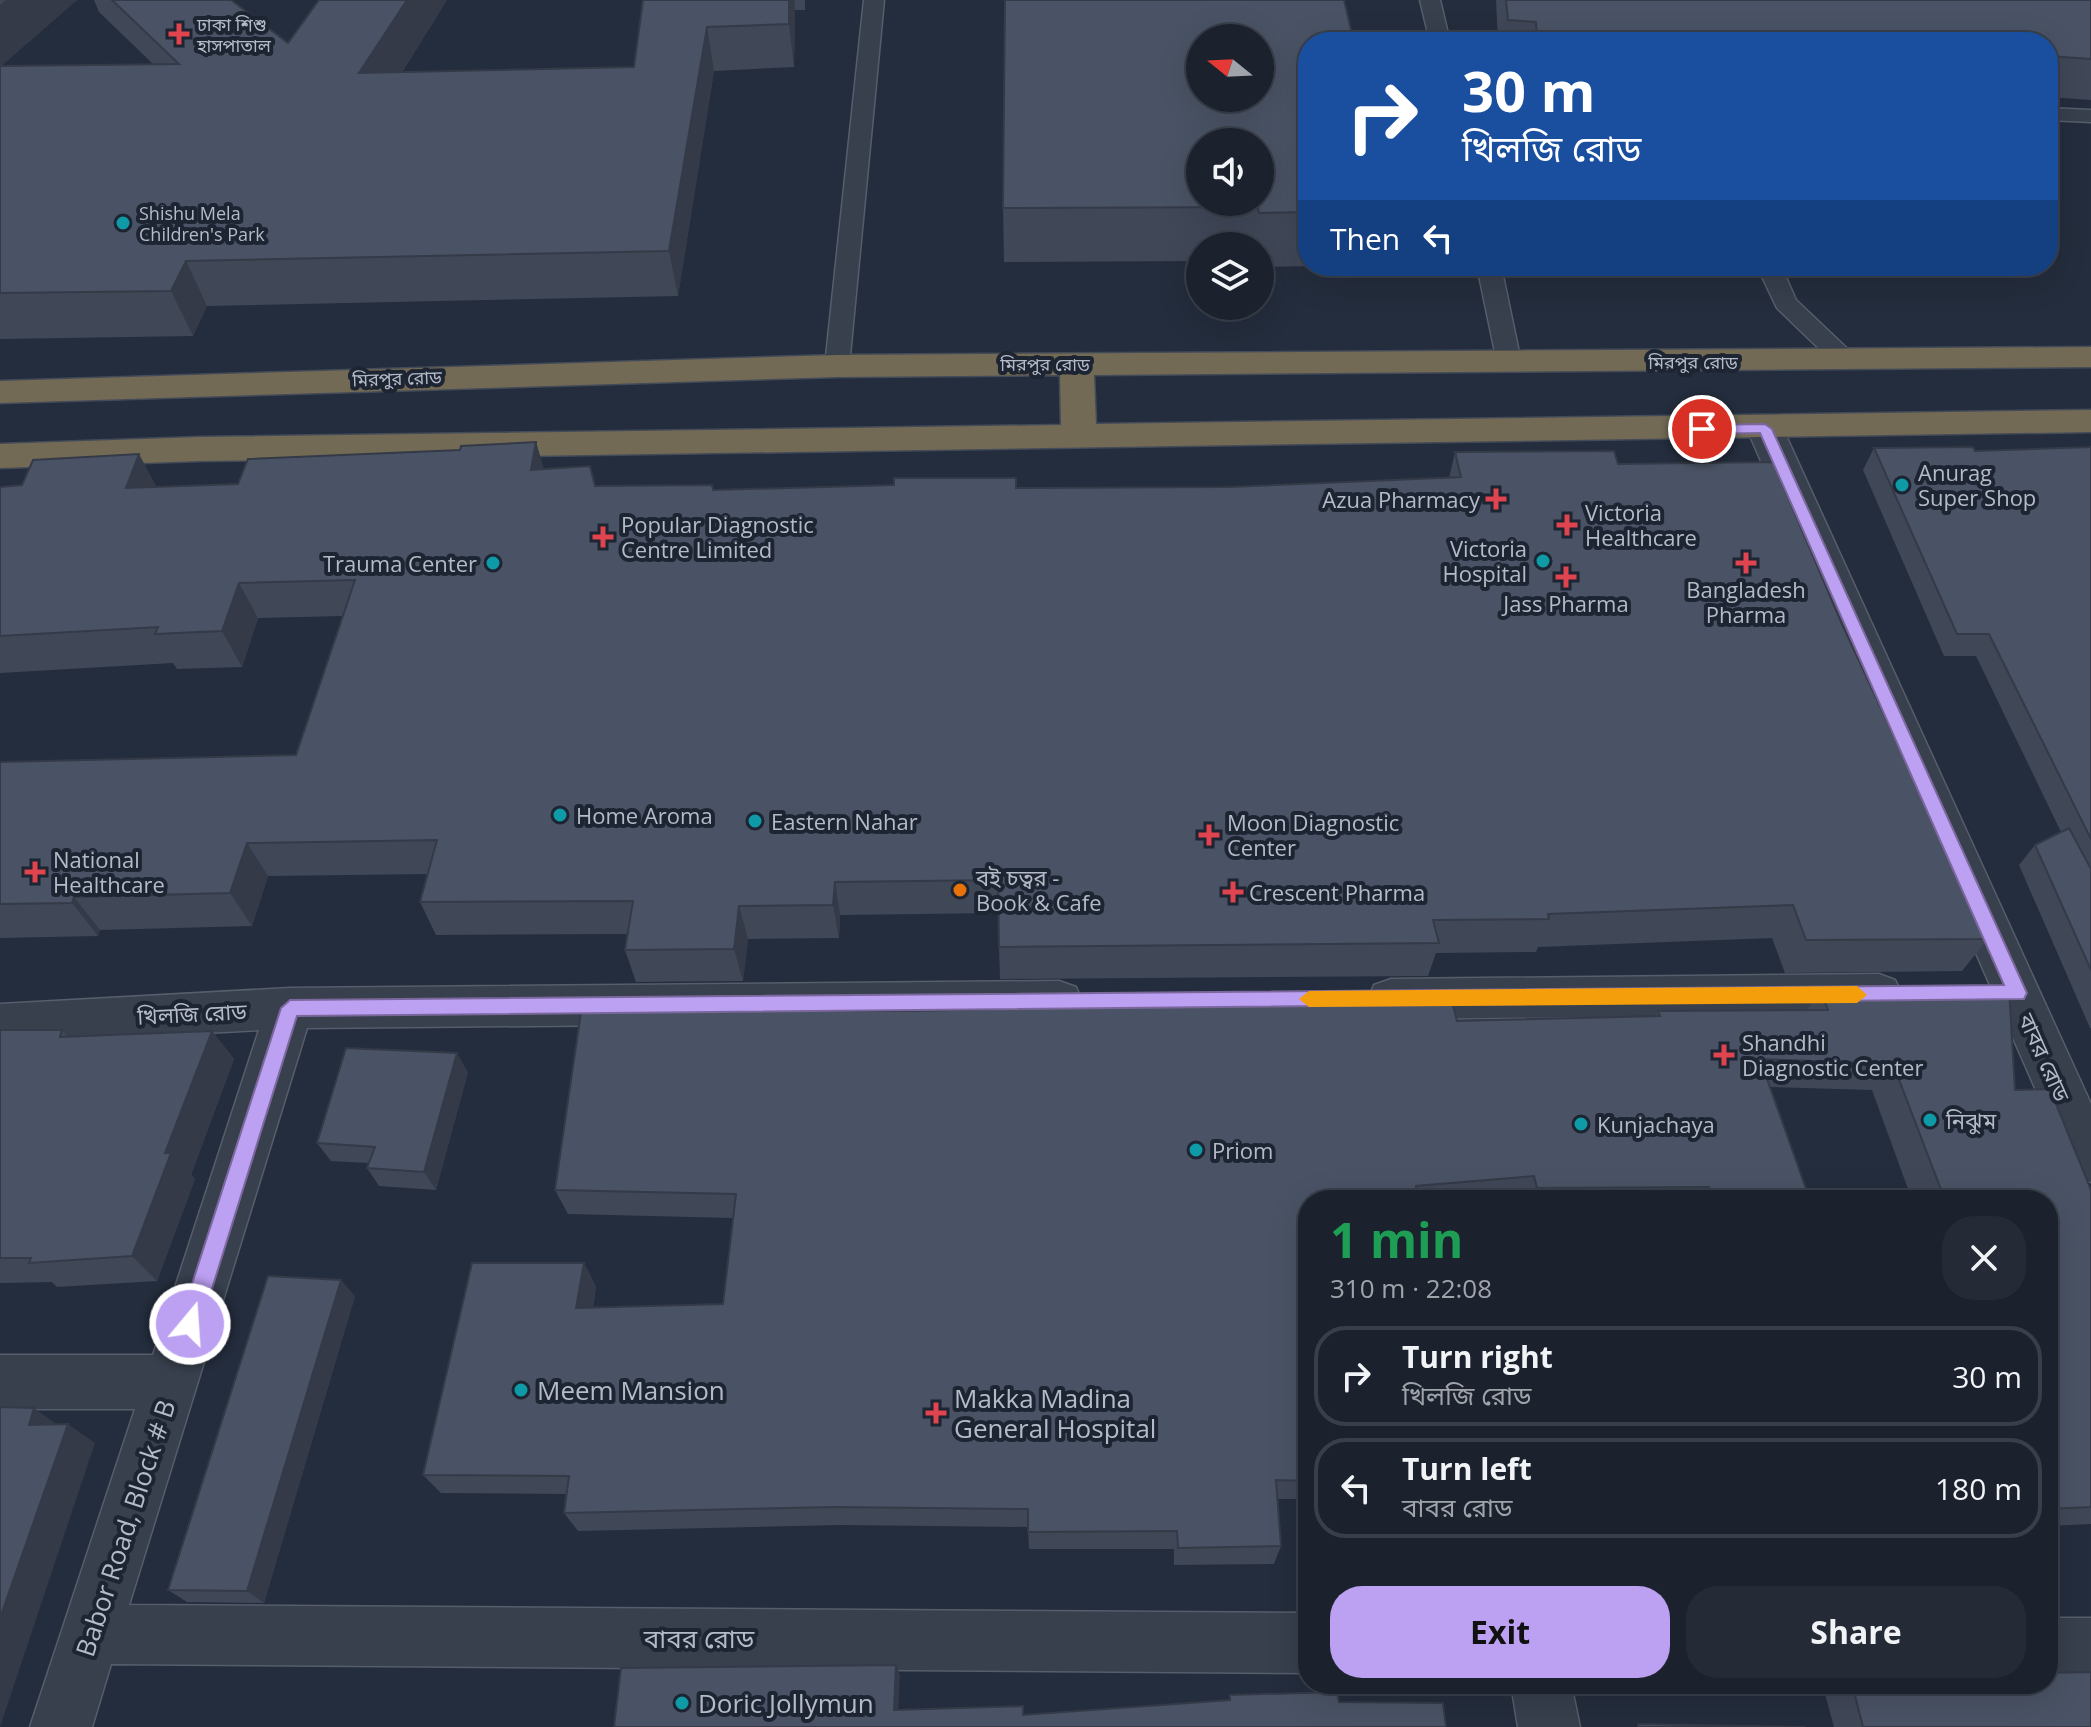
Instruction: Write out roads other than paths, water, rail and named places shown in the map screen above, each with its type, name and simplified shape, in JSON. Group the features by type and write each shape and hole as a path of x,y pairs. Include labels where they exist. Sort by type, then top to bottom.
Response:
{"highway":[{"name":"মিরপুর রোড","path":"0,392 837,366 2091,357"},
{"path":"1077,364 1079,438"},
{"path":"0,456 263,447 1765,429 2091,421"}],"street":[{"name":"বাবর রোড","path":"1765,429 2091,1159"},
{"path":"1969,994 2017,993"},
{"path":"1345,999 1921,994"},
{"name":"খিলজি রোড","path":"0,1024 290,1008 1106,1001"},
{"name":"Babor Road, Block # B","path":"61,1727 290,1008"},
{"path":"0,1382 172,1382"},
{"name":"বাবর রোড","path":"90,1634 1298,1643"},
{"path":"2058,1648 2091,1648"},
{"path":"1543,1694 1549,1727"}],"lane":[{"path":"837,366 874,0"},
{"path":"1430,0 1438,32"},
{"path":"2058,114 2091,116"},
{"path":"1491,276 1509,362"},
{"path":"1773,276 1785,303 1846,361"}],"place":[{"name":"ঢাকা শিশু হাসপাতাল","path":"179,34"},
{"name":"Shishu Mela Children's Park","path":"123,223"},
{"name":"Anurag Super Shop","path":"1902,485"},
{"name":"Azua Pharmacy","path":"1496,499"},
{"name":"Victoria Healthcare","path":"1567,525"},
{"name":"Popular Diagnostic Centre Limited","path":"603,537"},
{"name":"Victoria Hospital","path":"1543,561"},
{"name":"Trauma Center","path":"493,563"},
{"name":"Bangladesh Pharma","path":"1746,563"},
{"name":"Jass Pharma","path":"1566,577"},
{"name":"Home Aroma","path":"560,815"},
{"name":"Eastern Nahar","path":"755,821"},
{"name":"Moon Diagnostic Center","path":"1209,835"},
{"name":"National Healthcare","path":"35,872"},
{"name":"বই চত্বর - Book & Cafe","path":"960,890"},
{"name":"Crescent Pharma","path":"1233,892"},
{"name":"Shandhi Diagnostic Center","path":"1724,1055"},
{"name":"নিঝুম","path":"1930,1120"},
{"name":"Kunjachaya","path":"1581,1124"},
{"name":"Priom","path":"1196,1150"},
{"name":"Meem Mansion","path":"521,1390"},
{"name":"Makka Madina General Hospital","path":"936,1413"},
{"name":"Doric Jollymun","path":"682,1703"}]}
